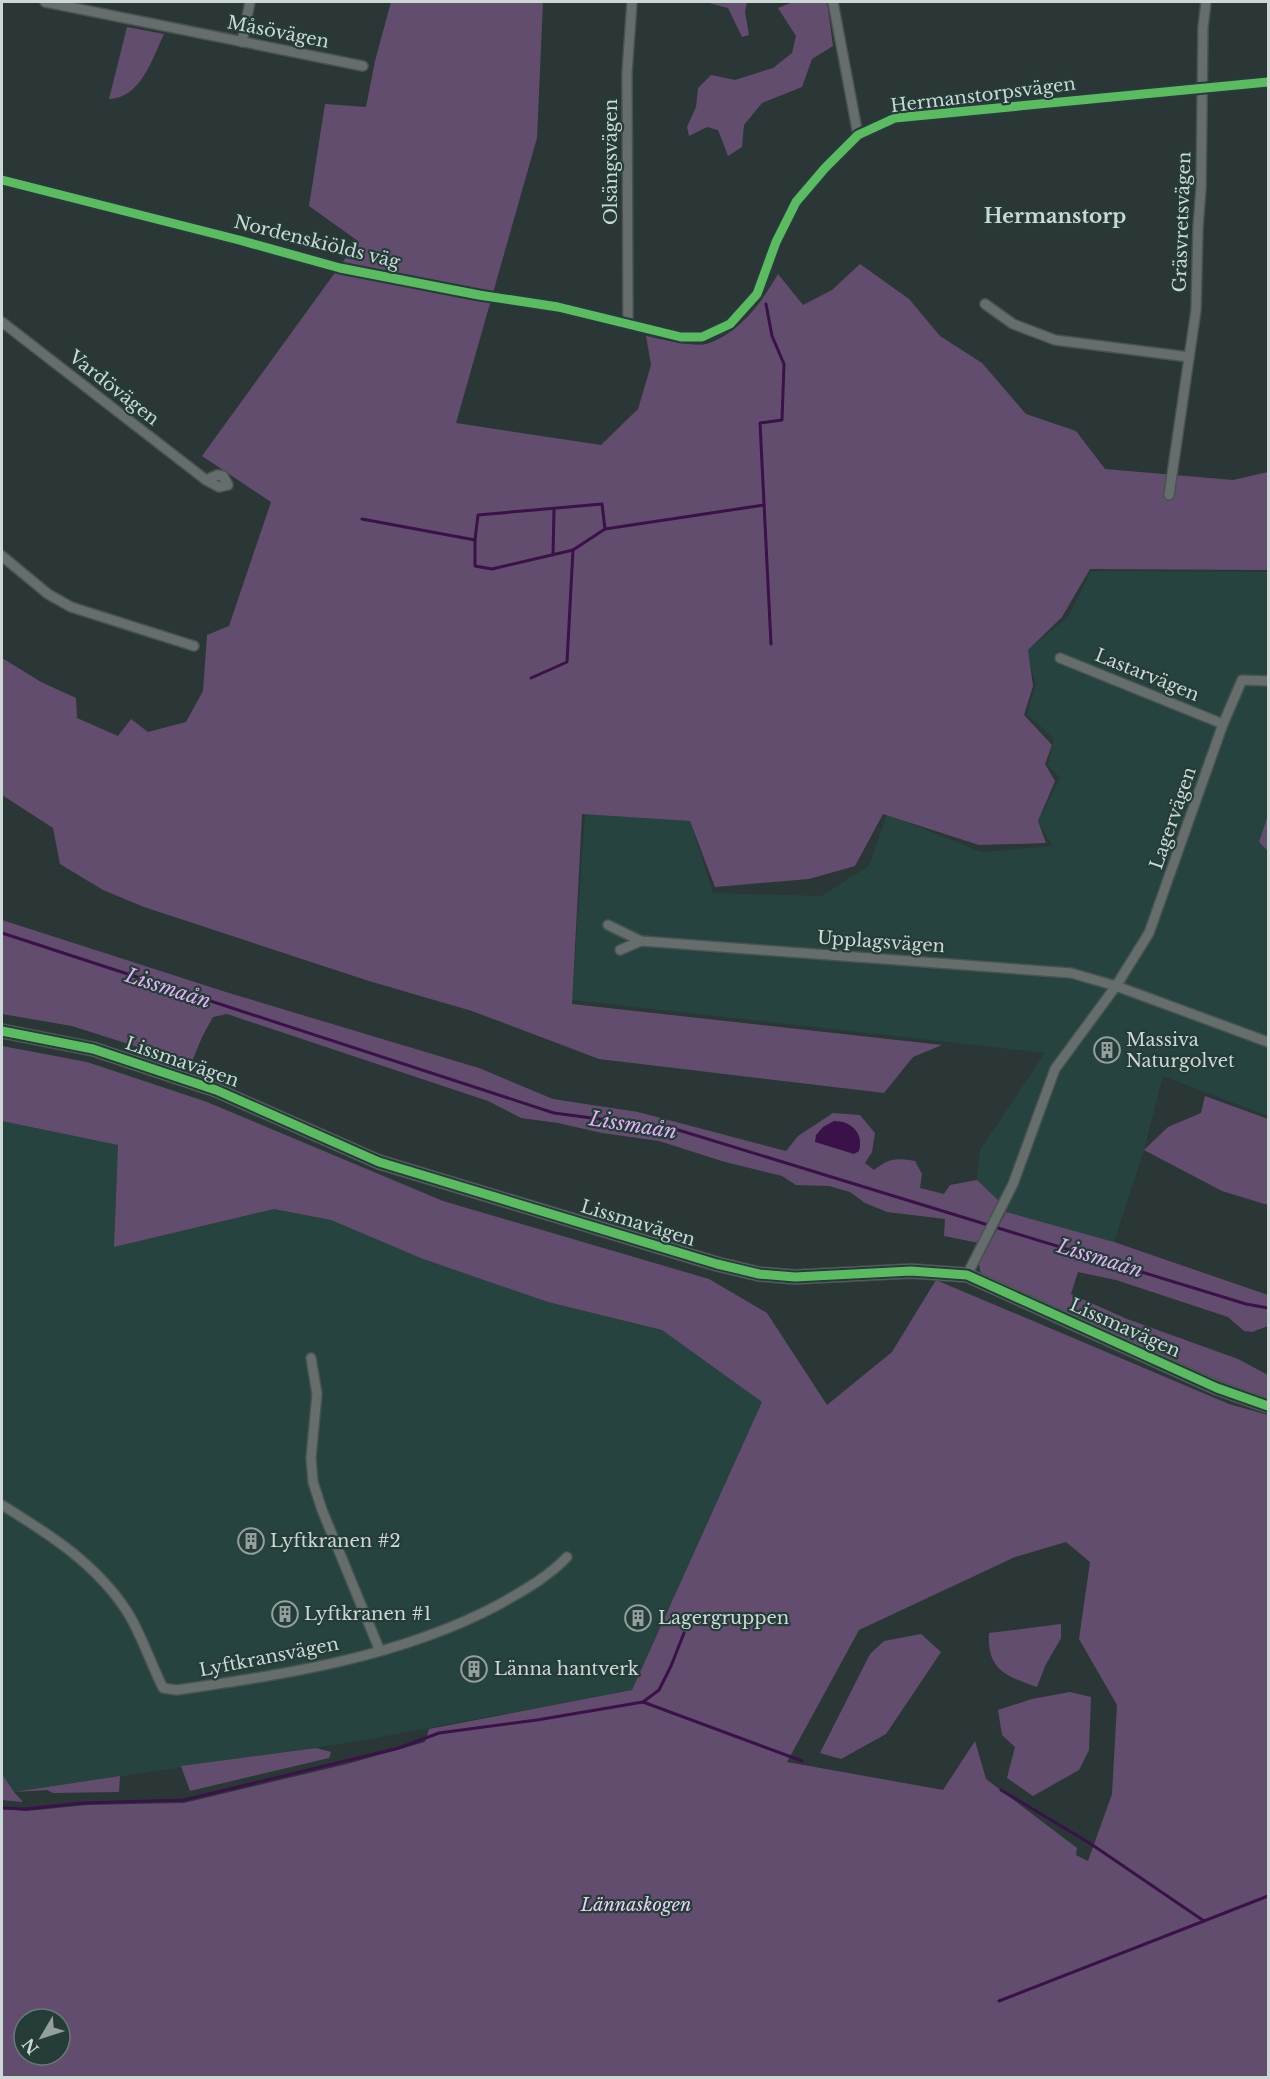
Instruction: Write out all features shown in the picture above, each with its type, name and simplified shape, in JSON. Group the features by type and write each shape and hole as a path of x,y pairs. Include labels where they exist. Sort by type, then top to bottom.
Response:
{"street":[{"name":"Måsövägen","path":"45,2 363,66"},
{"path":"242,42 250,2"},
{"name":"Olsängsvägen","path":"628,323 627,73 632,2"},
{"path":"832,2 858,135"},
{"path":"1202,89 1203,27 1206,2"},
{"name":"Hermanstorpsvägen","path":"628,323 681,337 702,337 730,324 756,294 776,242 796,202 825,168 858,135 895,118 1269,82"},
{"name":"Gräsvretsvägen","path":"1169,495 1196,310 1202,188 1202,89"},
{"name":"Nordenskiölds väg","path":"2,180 340,268 479,295 558,307 628,323"},
{"path":"985,304 1013,324 1055,340 1190,357"},
{"name":"Vardövägen","path":"2,322 206,480"},
{"path":"2,556 48,594 71,607 194,645"},
{"name":"Lastarvägen","path":"1060,658 1223,724"},
{"name":"Lagervägen","path":"967,1275 1013,1184 1055,1069 1116,986 1149,933 1223,724 1242,680 1269,681"},
{"path":"608,924 641,941"},
{"path":"620,950 641,941"},
{"name":"Upplagsvägen","path":"641,941 1071,973 1116,986"},
{"path":"1116,986 1269,1042"},
{"name":"Lissmavägen","path":"2,1031 104,1053 216,1090 379,1162 717,1264 759,1274 795,1277 911,1271 967,1275 1217,1388 1269,1406"},
{"path":"311,1358 317,1394 311,1458 313,1482 322,1510 380,1651"},
{"name":"Lyftkransvägen","path":"2,1505 74,1552 103,1580 127,1612 163,1688 177,1690 306,1668 380,1651 475,1617 554,1571 567,1557"}],"shaded area":[{"path":"1091,571 1268,572 1268,815 1259,842 1268,851 1268,1116 1163,1076 1144,1150 1114,1242 1006,1212 999,1201 977,1180 980,1150 1045,1053 572,1000 585,814 690,821 713,893 821,896 869,866 887,814 981,852 1053,846 1038,822 1060,778 1048,765 1054,739 1027,714 1036,684 1026,651 1068,617"},
{"path":"2,1121 118,1145 114,1247 274,1209 331,1220 423,1259 548,1302 662,1330 762,1402 632,1690 359,1741 14,1792 2,1774"},
{"path":"834,1121 846,1123 855,1130 860,1139 859,1151 854,1154 815,1142 816,1135 823,1127"}],"green space":[{"path":"391,2 543,2 537,138 456,423 601,445 638,409 651,365 646,336 685,344 706,344 739,325 757,306 778,274 803,305 832,290 860,264 909,299 940,336 982,363 1026,414 1076,431 1105,469 1233,480 1268,472 1268,570 1090,569 1062,617 1028,650 1033,686 1024,715 1052,745 1045,764 1055,781 1038,821 1046,843 979,845 883,814 855,866 809,879 715,887 690,821 582,814 572,1004 942,1045 913,1057 884,1093 599,1059 472,1011 369,981 144,907 103,890 60,864 53,828 2,795 2,658 41,682 76,698 77,718 118,736 131,719 148,732 186,722 203,691 207,635 229,626 271,502 202,456 358,241 309,206 325,104 366,107 375,61"},
{"path":"705,2 747,2 745,12 749,35 742,37 728,8"},
{"path":"793,2 827,2 833,46 812,59 802,87 762,103 744,125 742,147 728,156 718,130 707,127 689,136 687,127 696,107 698,88 711,75 735,80 773,68 792,53 796,36 778,8"},
{"path":"127,27 164,34 150,65 137,85 120,97 109,99"},
{"path":"1268,815 1268,851 1259,842"},
{"path":"2,920 229,993 479,1068 553,1099 638,1112 786,1151 798,1136 833,1113 860,1115 875,1133 872,1152 865,1163 874,1170 893,1160 915,1161 922,1174 920,1188 944,1194 950,1185 977,1180 999,1201 979,1243 944,1236 945,1219 887,1212 865,1203 850,1192 829,1186 796,1185 782,1176 725,1162 659,1141 521,1118 488,1101 227,1014 213,1017 191,1064 72,1026 2,1014"},
{"name":"Lännaskogen","path":"2,1046 87,1062 207,1102 443,1201 709,1279 767,1313 827,1405 892,1352 936,1280 1229,1404 1268,1415 1268,2077 2,2077 2,1809 27,1811 87,1805 184,1803 347,1764 425,1742 429,1729 632,1690 762,1402 662,1330 548,1302 423,1259 331,1220 274,1209 114,1247 118,1145 2,1121","holes":["1066,1542 1090,1562 1079,1639 1117,1705 1112,1794 1088,1861 1076,1855 1077,1848 986,1779 975,1741 943,1790 787,1762 859,1630 1015,1557"]},
{"path":"1205,1096 1268,1119 1268,1205 1222,1191 1144,1150 1168,1127 1201,1113"},
{"path":"1006,1212 1114,1242 1268,1295 1268,1326 1252,1332 1244,1331 1228,1317 1116,1280 1078,1272 1071,1294 1127,1319 1238,1359 1268,1375 1268,1400 987,1278 980,1271 979,1264"},
{"path":"1061,1624 1061,1638 1045,1666 1037,1687 1008,1675 1001,1670 991,1656 989,1633"},
{"path":"921,1634 941,1652 886,1734 841,1759 820,1753 870,1654 884,1641"},
{"path":"1070,1692 1091,1697 1089,1750 1079,1770 1033,1796 1007,1778 1015,1747 1002,1735 998,1710 1032,1699"},
{"path":"316,1748 331,1752 329,1758 190,1791 181,1766"},
{"path":"2,1774 14,1792 23,1802 2,1800"},
{"path":"120,1776 119,1792 53,1793 47,1790 14,1792"}],"waterway":[{"path":"766,304 772,336 784,364 782,420 760,423 771,644"},
{"path":"362,519 475,540 478,515 602,504 605,529"},
{"path":"475,540 475,566 492,569 573,550 605,529 764,505"},
{"path":"553,555 554,509"},
{"path":"531,678 567,662 573,550"},
{"name":"Lissmaån","path":"2,933 554,1113 675,1129 1246,1304 1268,1308"},
{"path":"684,1633 659,1690 643,1702 802,1761"},
{"path":"2,1808 25,1809 83,1803 184,1800 399,1748 439,1733 537,1720 643,1702"},
{"path":"1001,1790 1091,1844 1204,1921"},
{"path":"999,2001 1268,1896"}],"cycle path":[{"path":"2,180 340,268 479,295 558,307 681,337 702,337 730,324 757,294 776,242 796,202 825,168 858,135 895,118 1268,82"},
{"path":"2,1031 93,1049 216,1090 379,1162 717,1264 759,1274 795,1277 911,1271 967,1275 1217,1388 1268,1406"}],"place":[{"name":"Massiva Naturgolvet","path":"1107,1050"},
{"name":"Lyftkranen #2","path":"251,1541"},
{"name":"Lyftkranen #1","path":"285,1614"},
{"name":"Lagergruppen","path":"638,1618"},
{"name":"Länna hantverk","path":"474,1669"}],"district":[{"name":"Hermanstorp","path":"1055,216"}]}
